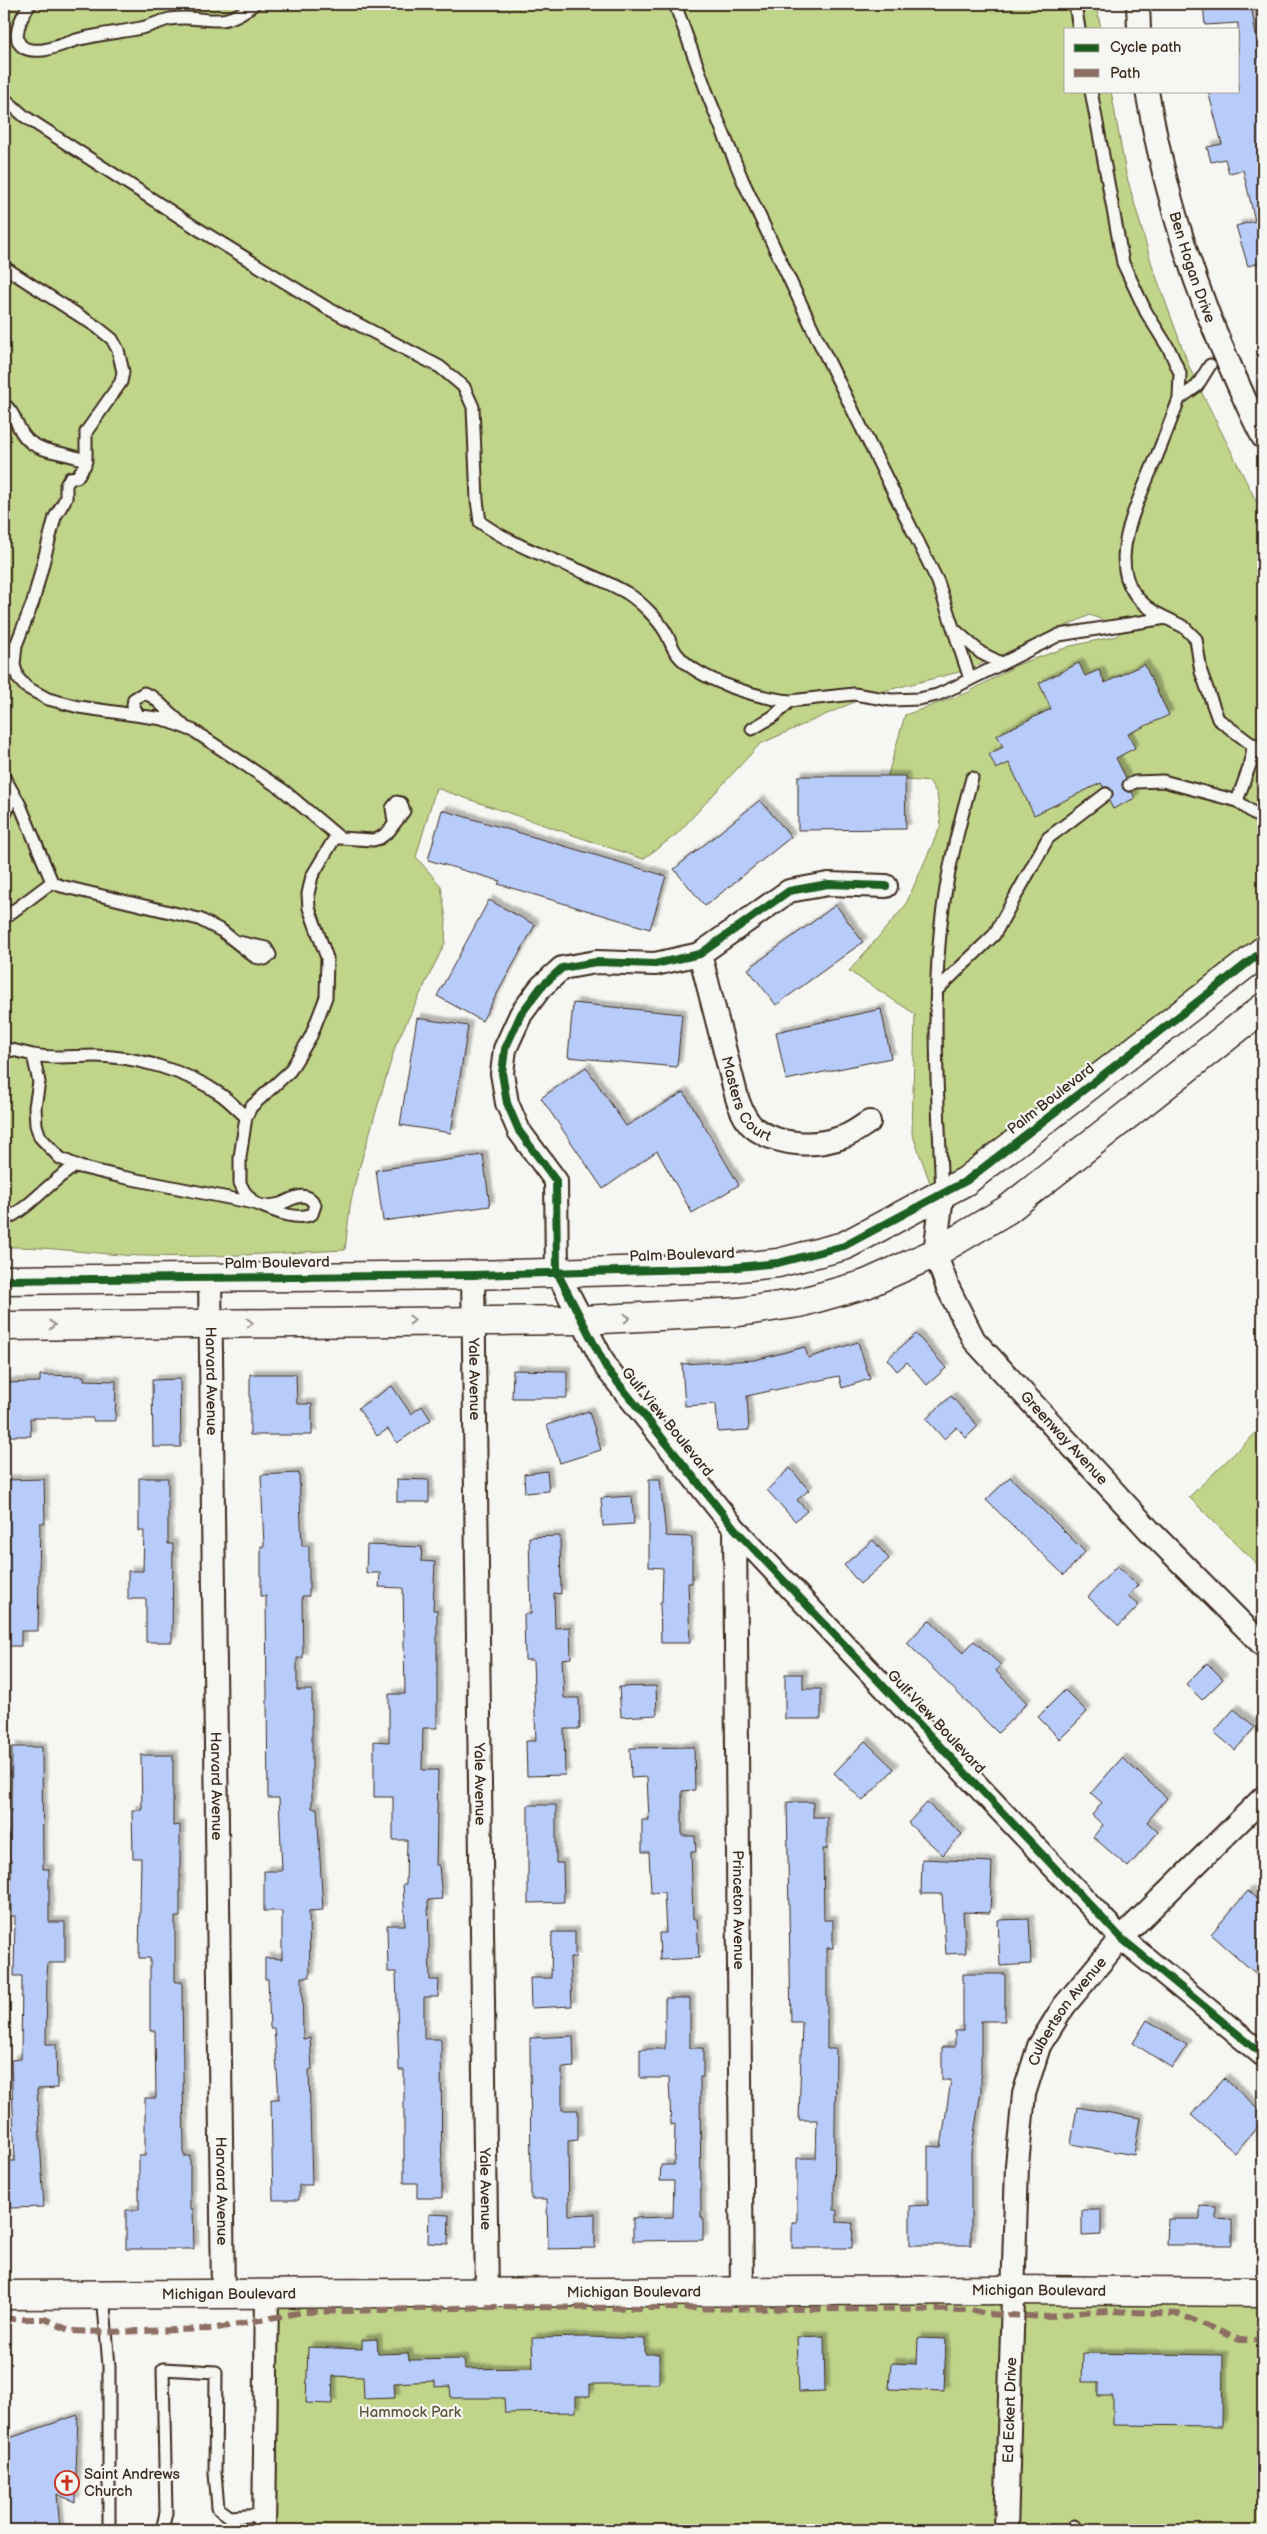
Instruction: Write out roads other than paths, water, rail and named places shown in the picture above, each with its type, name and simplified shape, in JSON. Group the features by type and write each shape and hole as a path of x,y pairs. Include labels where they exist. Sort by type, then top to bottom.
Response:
{"street":[{"path":"1138,4 1139,28"},
{"name":"Ben Hogan Drive","path":"1147,92 1156,143 1180,237 1214,332 1263,437"},
{"name":"Gulf View Boulevard","path":"886,886 828,884 789,891 700,954 655,964 596,962 562,968 541,987 517,1022 505,1049 502,1072 507,1103 519,1131 556,1181 557,1272 607,1369 735,1529 1121,1938 1263,2055"},
{"name":"Palm Boulevard","path":"4,1280 473,1275 729,1268 778,1263 844,1246 942,1196 966,1181 1032,1132 1263,951"},
{"name":"Masters Court","path":"700,954 736,1098 742,1114 757,1130 783,1141 809,1144 842,1137 869,1122"},
{"path":"4,1326 582,1320 730,1313 799,1303 866,1284 934,1253 1007,1210 1263,1008"},
{"name":"Greenway Avenue","path":"942,1196 934,1253 948,1288 974,1340 1149,1530 1263,1645"},
{"name":"Yale Avenue","path":"473,1275 487,2294"},
{"name":"Harvard Avenue","path":"210,1277 223,2293"},
{"name":"Princeton Avenue","path":"735,1529 742,2292"},
{"name":"Culbertson Avenue","path":"1012,2290 1017,2165 1024,2094 1039,2046 1064,2006 1121,1938 1263,1798"},
{"name":"Michigan Boulevard","path":"4,2295 1012,2290 1263,2292"},
{"name":"Ed Eckert Drive","path":"1006,2530 1012,2290"},
{"path":"264,2522 266,2293"}],"lane":[{"path":"30,4 20,19 17,33 20,44 30,50 44,50 82,38 141,28 173,18 207,21 228,19 242,13 254,4"},
{"path":"666,4 680,18"},
{"path":"675,4 709,98 746,188 819,342 938,582 970,679"},
{"path":"1075,4 1079,28"},
{"path":"1091,92 1123,263 1146,312 1169,348 1180,373 1179,399 1127,529 1124,566 1134,592 1147,608 1184,628 1196,639 1200,672 1218,719 1263,753"},
{"path":"4,98 24,116 195,227 342,316 452,375 468,393 473,407 477,500 480,522 531,549 627,594 658,622 676,653 693,668 739,689 776,700 790,702 854,694 912,700 937,695 1060,634 1166,618"},
{"path":"4,267 96,327 112,340 118,350 123,372 121,382 86,432 86,462 77,477 70,478 66,485 66,498 55,517 33,602 16,645 14,666 22,683 38,696 79,707 163,719 186,728 210,740 283,790 336,836 350,840 373,840 384,835 394,822"},
{"path":"1179,399 1197,386 1210,365"},
{"path":"4,404 12,410 20,431 32,443 46,449 77,456 86,462"},
{"path":"954,630 981,653 1001,664"},
{"path":"138,715 133,705 134,699 139,695 148,694 186,728"},
{"path":"752,729 774,716 790,702"},
{"path":"1237,801 1251,762 1253,744"},
{"path":"942,1196 936,1042 944,901 955,840 972,778"},
{"path":"4,817 10,803 6,781"},
{"path":"6,781 20,805 52,882 61,886 198,919 210,924 238,942"},
{"path":"1129,785 1135,782 1163,781 1237,801 1263,820"},
{"path":"938,989 994,935 1048,838 1106,794"},
{"path":"33,1055 38,1074 35,1107 36,1125 40,1137 52,1153 76,1166 150,1184 258,1205 244,1191 240,1183 240,1157 246,1117 251,1107 290,1071 311,1036 326,997 327,958 310,908 308,894 312,876 336,836"},
{"path":"4,918 52,882"},
{"path":"4,1048 33,1055 58,1058 109,1057 152,1065 221,1094 246,1117"},
{"path":"4,1220 20,1211 63,1172 76,1166"},
{"path":"103,2294 109,2366 109,2527 112,2530"},
{"path":"162,2530 166,2513 163,2369 216,2372 215,2473 218,2508 230,2517 264,2522"}],"place":[{"name":"Saint Andrews Church","path":"67,2483"}],"park label":[{"name":"Hammock Park","path":"410,2412"}]}
